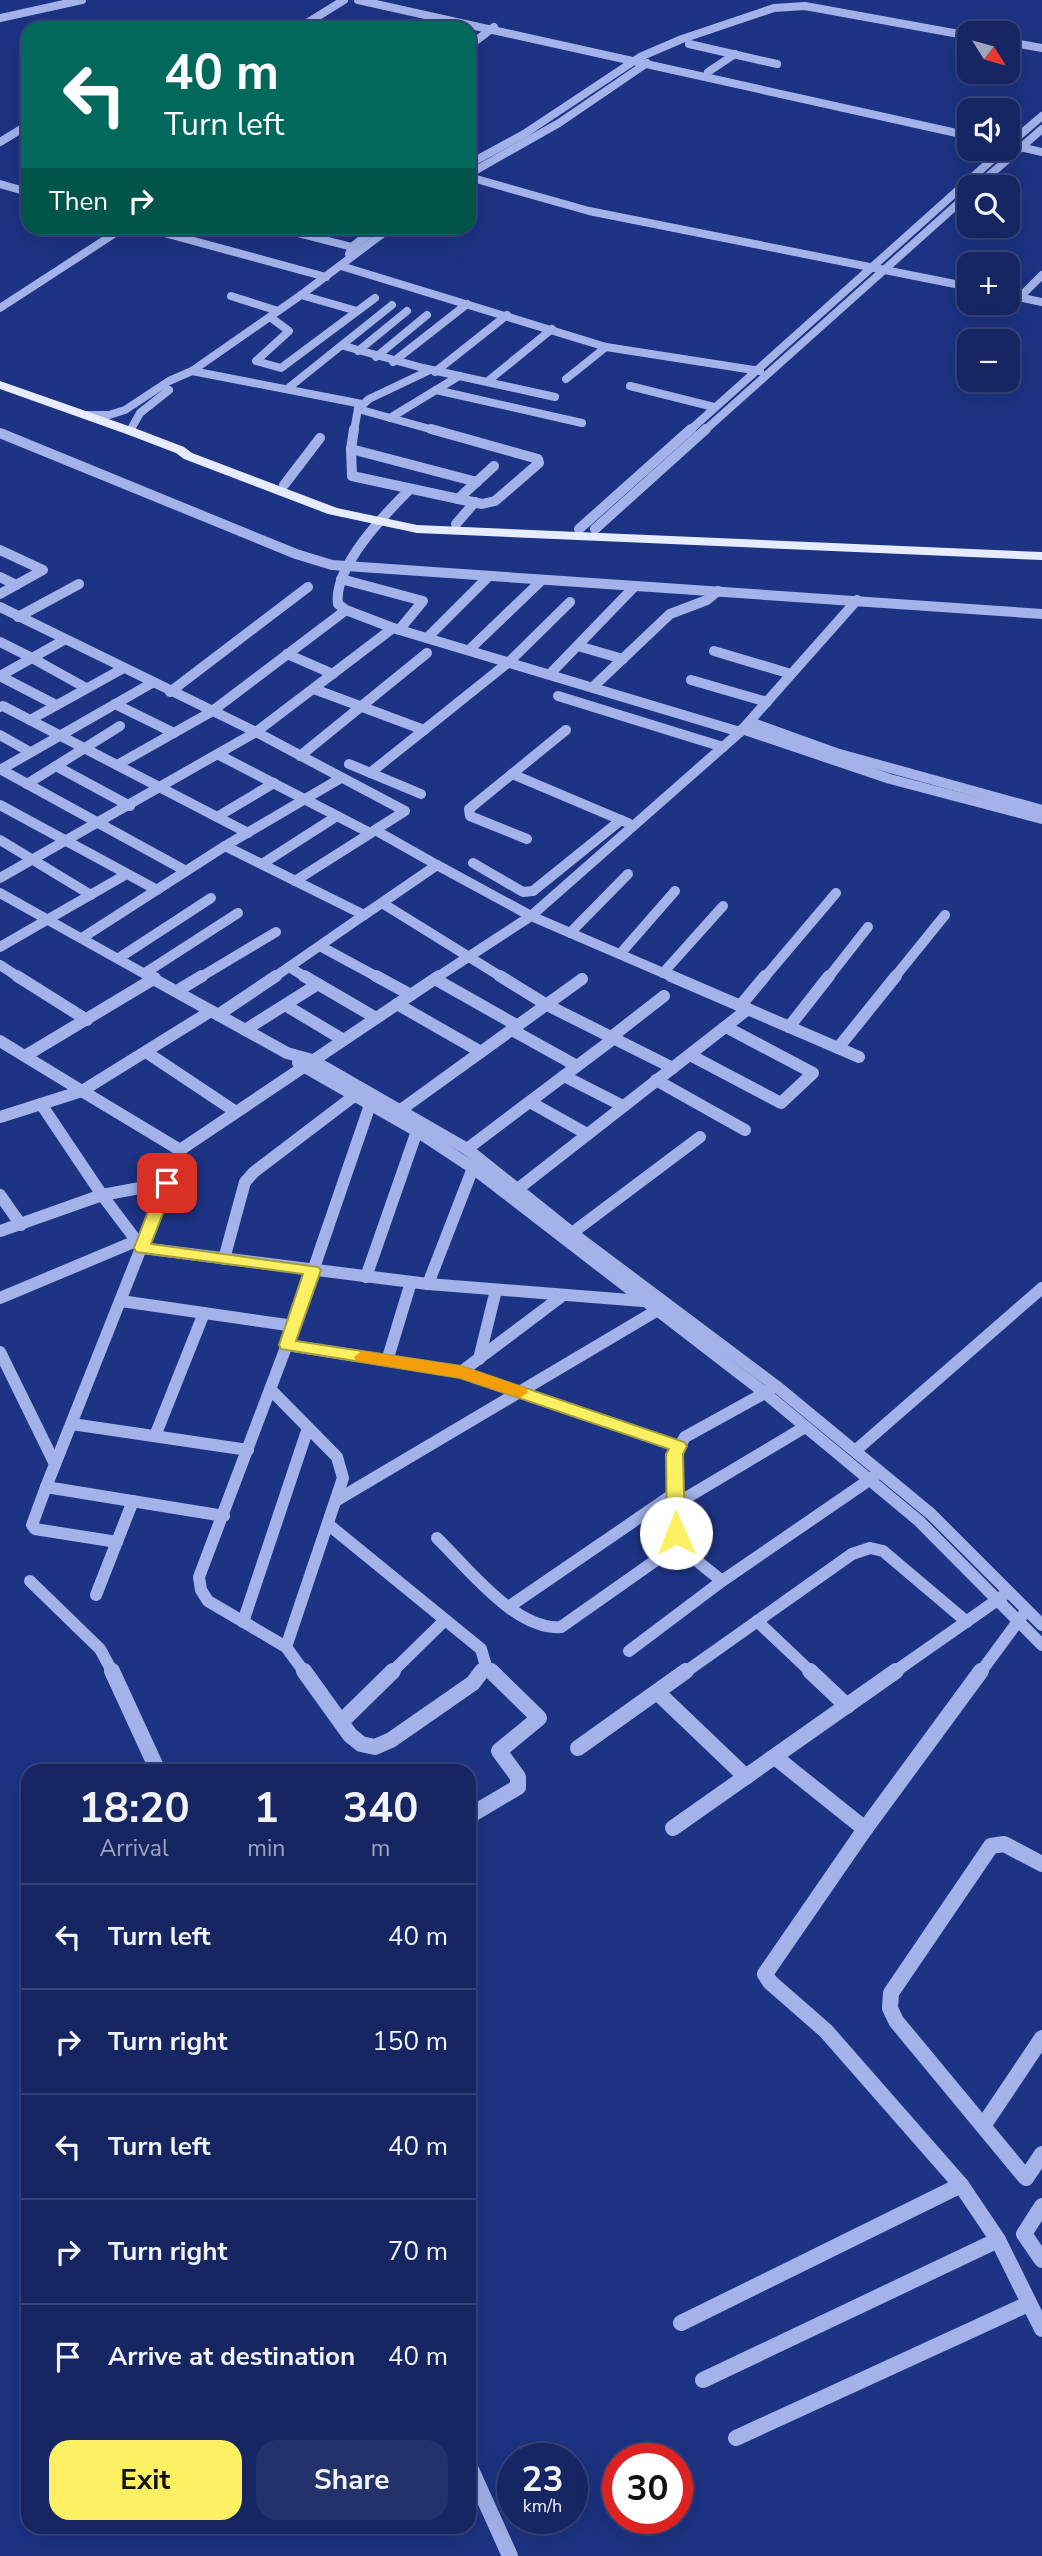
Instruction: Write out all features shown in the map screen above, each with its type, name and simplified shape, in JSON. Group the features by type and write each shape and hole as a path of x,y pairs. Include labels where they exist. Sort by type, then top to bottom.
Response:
{"main road":[{"path":"0,376 39,391 65,408"},
{"path":"0,385 130,431 333,511 458,532 1042,556"},
{"path":"180,450 197,450 379,519 1042,548"}],"street":[{"path":"0,16 59,0"},
{"path":"0,16 82,0"},
{"path":"310,21 344,0"},
{"path":"358,0 464,21"},
{"path":"382,0 469,21"},
{"path":"476,167 524,134 682,39 795,3 957,34"},
{"path":"476,168 559,123 643,61 805,6"},
{"path":"476,23 494,27"},
{"path":"476,23 957,133"},
{"path":"476,41 494,27"},
{"path":"689,44 777,64"},
{"path":"1020,44 1042,48"},
{"path":"708,72 736,54"},
{"path":"643,61 708,72 957,127"},
{"path":"1020,133 1042,116"},
{"path":"0,142 21,129"},
{"path":"989,175 1042,129"},
{"path":"1020,144 1042,152"},
{"path":"1023,145 1042,146"},
{"path":"579,529 990,161"},
{"path":"476,174 589,211 957,282"},
{"path":"0,184 21,190"},
{"path":"595,529 957,205"},
{"path":"0,308 112,235"},
{"path":"172,235 326,277"},
{"path":"305,235 352,247"},
{"path":"344,264 352,247 367,235"},
{"path":"130,431 133,420 140,413 190,372 301,295 381,235"},
{"path":"344,264 606,347 770,372"},
{"path":"1023,294 1042,275"},
{"path":"1020,294 1042,300"},
{"path":"301,295 357,312"},
{"path":"1020,295 1042,300"},
{"path":"231,296 274,314 289,331 256,362 281,368 376,298"},
{"path":"393,362 467,304"},
{"path":"287,389 392,305"},
{"path":"358,351 407,311"},
{"path":"376,357 427,315"},
{"path":"360,407 432,372 507,315"},
{"path":"488,381 552,329"},
{"path":"344,346 432,372 488,381 555,397"},
{"path":"566,379 606,347"},
{"path":"87,415 109,415 125,410 169,381 190,372 287,389 360,407 390,418 538,459 539,463 495,501 475,502 352,476 351,449 360,407"},
{"path":"390,418 459,376"},
{"path":"629,386 714,407"},
{"path":"436,390 582,423"},
{"path":"0,433 296,554 351,566 1042,614"},
{"path":"284,485 320,438"},
{"path":"351,449 477,482"},
{"path":"458,499 494,466"},
{"path":"410,489 379,519 341,579 336,590 338,604 345,610 396,629 593,687 1042,810"},
{"path":"456,524 475,502"},
{"path":"0,550 43,570 0,594"},
{"path":"428,638 489,576"},
{"path":"0,577 16,585"},
{"path":"0,878 256,732 396,629 423,601 341,579"},
{"path":"469,650 542,580"},
{"path":"18,617 79,584"},
{"path":"550,674 635,586"},
{"path":"170,692 308,587"},
{"path":"593,687 677,609 706,602 718,591"},
{"path":"117,1542 36,1529 32,1525 121,1301 139,1244 180,1150 342,1039 531,916 744,728 857,600"},
{"path":"370,773 509,662 570,602"},
{"path":"0,607 256,732 405,811 295,881"},
{"path":"117,765 211,712 345,610"},
{"path":"0,676 64,640"},
{"path":"1,644 86,688"},
{"path":"578,646 623,659"},
{"path":"714,651 791,674"},
{"path":"300,756 427,653"},
{"path":"287,654 333,674"},
{"path":"30,720 122,668"},
{"path":"0,676 57,705"},
{"path":"691,680 767,702"},
{"path":"0,769 152,683"},
{"path":"314,689 424,730"},
{"path":"558,696 723,747"},
{"path":"116,704 174,733"},
{"path":"0,708 3,706 248,833"},
{"path":"27,784 120,726"},
{"path":"744,728 828,760 1042,819"},
{"path":"527,839 470,816 469,808 566,730"},
{"path":"0,735 30,752"},
{"path":"219,755 437,865 531,916 859,1057"},
{"path":"349,764 421,794"},
{"path":"56,766 130,806"},
{"path":"0,769 186,871"},
{"path":"512,774 634,825"},
{"path":"82,938 225,846 341,778"},
{"path":"217,817 274,783"},
{"path":"0,805 157,890"},
{"path":"262,864 337,816"},
{"path":"473,863 523,892 533,891 621,820"},
{"path":"0,840 91,895"},
{"path":"225,846 364,915"},
{"path":"0,1117 82,1091 289,967 437,865"},
{"path":"570,933 628,874"},
{"path":"0,947 125,875"},
{"path":"620,954 675,891"},
{"path":"519,1188 726,1027 836,893"},
{"path":"0,894 396,1114 467,1149 771,1390 805,1427 876,1476"},
{"path":"119,958 211,898"},
{"path":"382,903 547,1005 673,1068"},
{"path":"663,973 723,906"},
{"path":"0,1057 21,1054 87,1020 237,913"},
{"path":"838,1048 945,915"},
{"path":"789,1027 868,927"},
{"path":"177,991 276,932"},
{"path":"320,946 411,995"},
{"path":"0,965 87,1020"},
{"path":"289,967 376,1018"},
{"path":"435,979 577,1066"},
{"path":"396,1114 582,979"},
{"path":"245,1030 318,984"},
{"path":"467,1149 664,996"},
{"path":"397,1004 481,1052"},
{"path":"285,1005 342,1039"},
{"path":"690,1055 781,1102 813,1073 726,1027"},
{"path":"0,1041 180,1150"},
{"path":"146,1052 236,1112"},
{"path":"308,1064 354,1096 396,1114 473,1168 642,1301 855,1451 919,1521 1003,1596 1022,1616 1042,1645"},
{"path":"564,1076 623,1106"},
{"path":"656,1080 745,1130"},
{"path":"224,1259 246,1182 254,1172 354,1096"},
{"path":"530,1102 587,1133"},
{"path":"41,1104 102,1195 139,1244"},
{"path":"370,1105 271,1390 199,1577 201,1590 208,1601 286,1647 341,1722 361,1744 375,1747 391,1740 473,1683 486,1666"},
{"path":"366,1277 417,1130"},
{"path":"572,1233 700,1137"},
{"path":"428,1284 473,1168"},
{"path":"0,1231 102,1195 167,1183"},
{"path":"0,1195 21,1225"},
{"path":"0,1298 139,1244 224,1259 366,1277 642,1301"},
{"path":"387,1361 411,1282"},
{"path":"855,1451 1042,1289"},
{"path":"479,1359 496,1290"},
{"path":"461,1372 562,1296"},
{"path":"121,1301 294,1326"},
{"path":"337,1500 656,1311"},
{"path":"155,1436 204,1313"},
{"path":"287,1345 461,1372 678,1446"},
{"path":"0,1352 55,1464"},
{"path":"271,1390 341,1465 343,1478 286,1647"},
{"path":"722,1581 679,1544 676,1533 675,1454 685,1437 771,1390"},
{"path":"72,1424 248,1450"},
{"path":"510,1606 676,1498 805,1427"},
{"path":"243,1622 308,1428"},
{"path":"629,1651 722,1581 876,1476"},
{"path":"46,1487 224,1516"},
{"path":"96,1595 133,1501"},
{"path":"329,1525 481,1648 486,1666 539,1718 499,1751 500,1757 518,1775 518,1787 476,1812"},
{"path":"437,1538 510,1606 534,1624 546,1628 561,1627 679,1544"},
{"path":"578,1748 852,1554 870,1548 883,1551 967,1622"},
{"path":"30,1581 100,1648 119,1683 155,1764"},
{"path":"673,1828 1003,1596"},
{"path":"1022,1616 1042,1625"},
{"path":"1022,1616 865,1829 765,1974 770,1982 826,2031 961,2185 998,2240 1042,2329"},
{"path":"341,1722 445,1620"},
{"path":"757,1621 847,1706"},
{"path":"657,1692 746,1777"},
{"path":"775,1757 865,1829"},
{"path":"1042,1864 1004,1844 991,1846 891,1993 890,2011 1026,2178 1042,2154"},
{"path":"983,2126 1042,2038"},
{"path":"681,2323 961,2185"},
{"path":"1042,2206 1024,2234 1042,2259"},
{"path":"703,2380 998,2240"},
{"path":"736,2438 1028,2304"},
{"path":"476,2481 510,2556"}],"slow traffic":[{"path":"362,1357 461,1372 520,1392"}],"route":[{"path":"167,1183 142,1248 313,1270 287,1345 461,1372 678,1446 675,1454 676,1533"}]}
